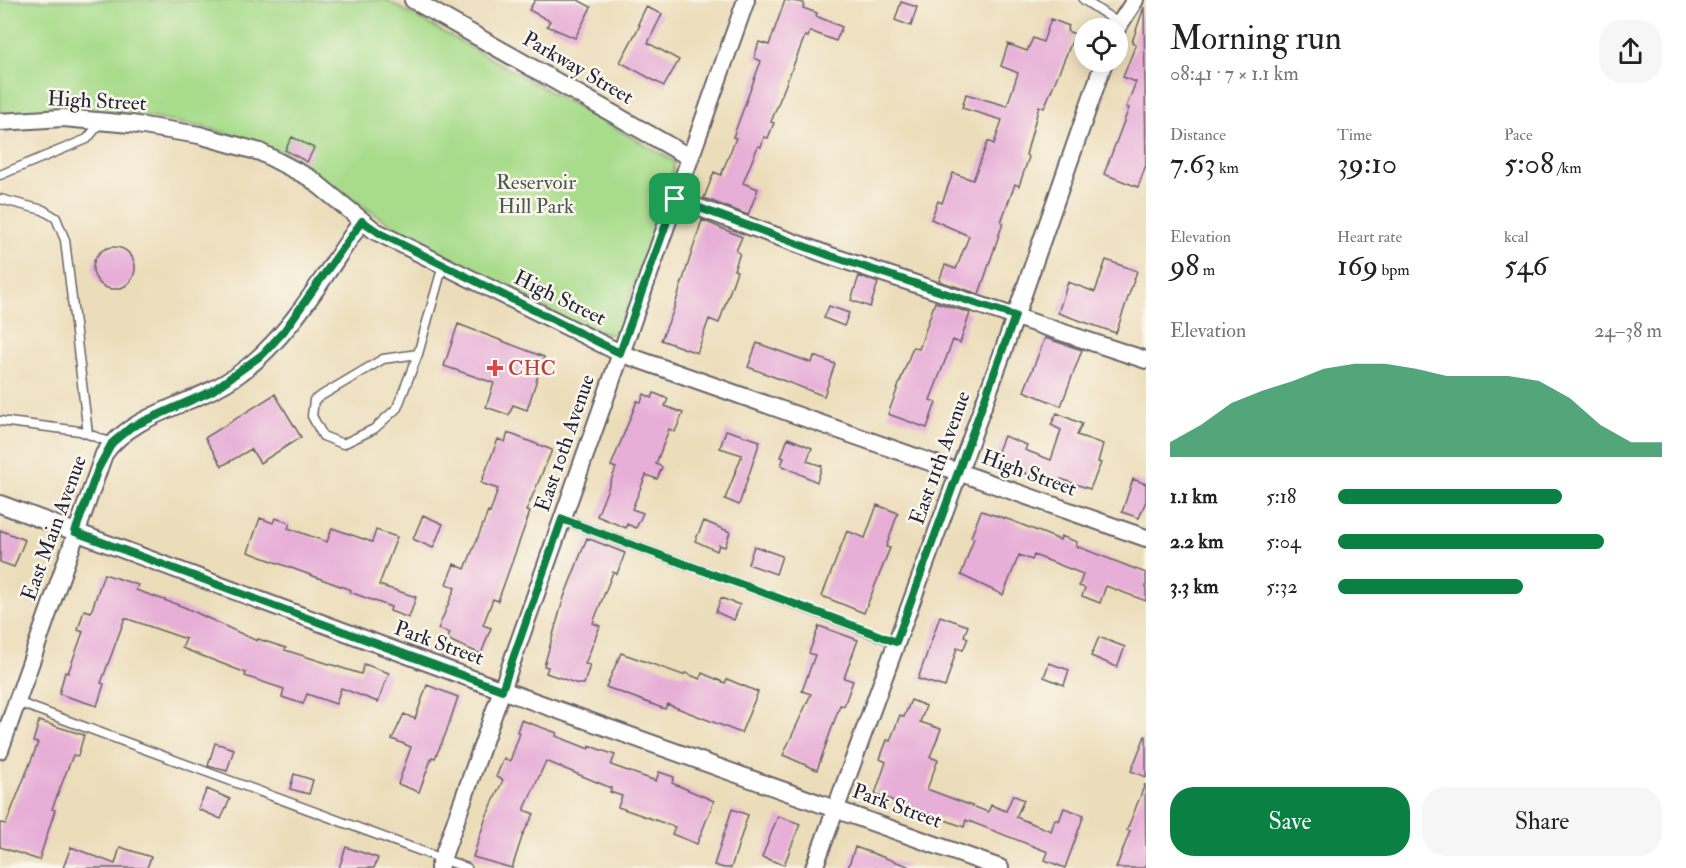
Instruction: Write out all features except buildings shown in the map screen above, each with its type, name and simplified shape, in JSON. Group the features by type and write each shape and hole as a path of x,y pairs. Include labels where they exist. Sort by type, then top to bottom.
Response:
{"street":[{"name":"Parkway Street","path":"413,0 689,157"},
{"name":"East 10th Avenue","path":"440,863 689,157 747,0"},
{"path":"1124,18 1135,0"},
{"name":"East 11th Avenue","path":"814,868 1015,316 1100,72"},
{"name":"High Street","path":"0,122 63,118 102,121 199,135 260,152 310,178 381,234 620,353 1146,538"},
{"path":"675,199 831,256 1146,360"},
{"name":"East Main Avenue","path":"0,750 75,532 98,469 112,443 131,427 212,391 263,354 284,331 362,221"},
{"name":"Park Street","path":"0,504 502,690 1000,868"}],"lane":[{"path":"1084,0 1108,18"},
{"path":"0,175 87,139 102,121"},
{"path":"0,199 43,210 56,218 65,240 88,434"},
{"path":"418,354 383,359 314,400 312,416 323,436 343,444 374,429 397,408 418,354 443,265"},
{"path":"0,421 88,434 112,443"},
{"path":"562,519 704,572 749,585 896,642"},
{"path":"16,702 440,863 467,868"}],"green space":[{"name":"Reservoir Hill Park","path":"0,0 386,0 674,161 673,171 619,329 614,334 607,334 563,318 482,276 384,220 287,154 213,129 131,114 0,113"}],"place":[{"name":"CHC","path":"495,368"}],"route":[{"path":"675,199 831,256 1015,316 896,642 749,585 704,572 562,519 502,690 75,532 104,454 112,443 121,434 142,421 212,391 239,374 263,354 284,331 362,221 375,231 620,353 675,199"}]}
